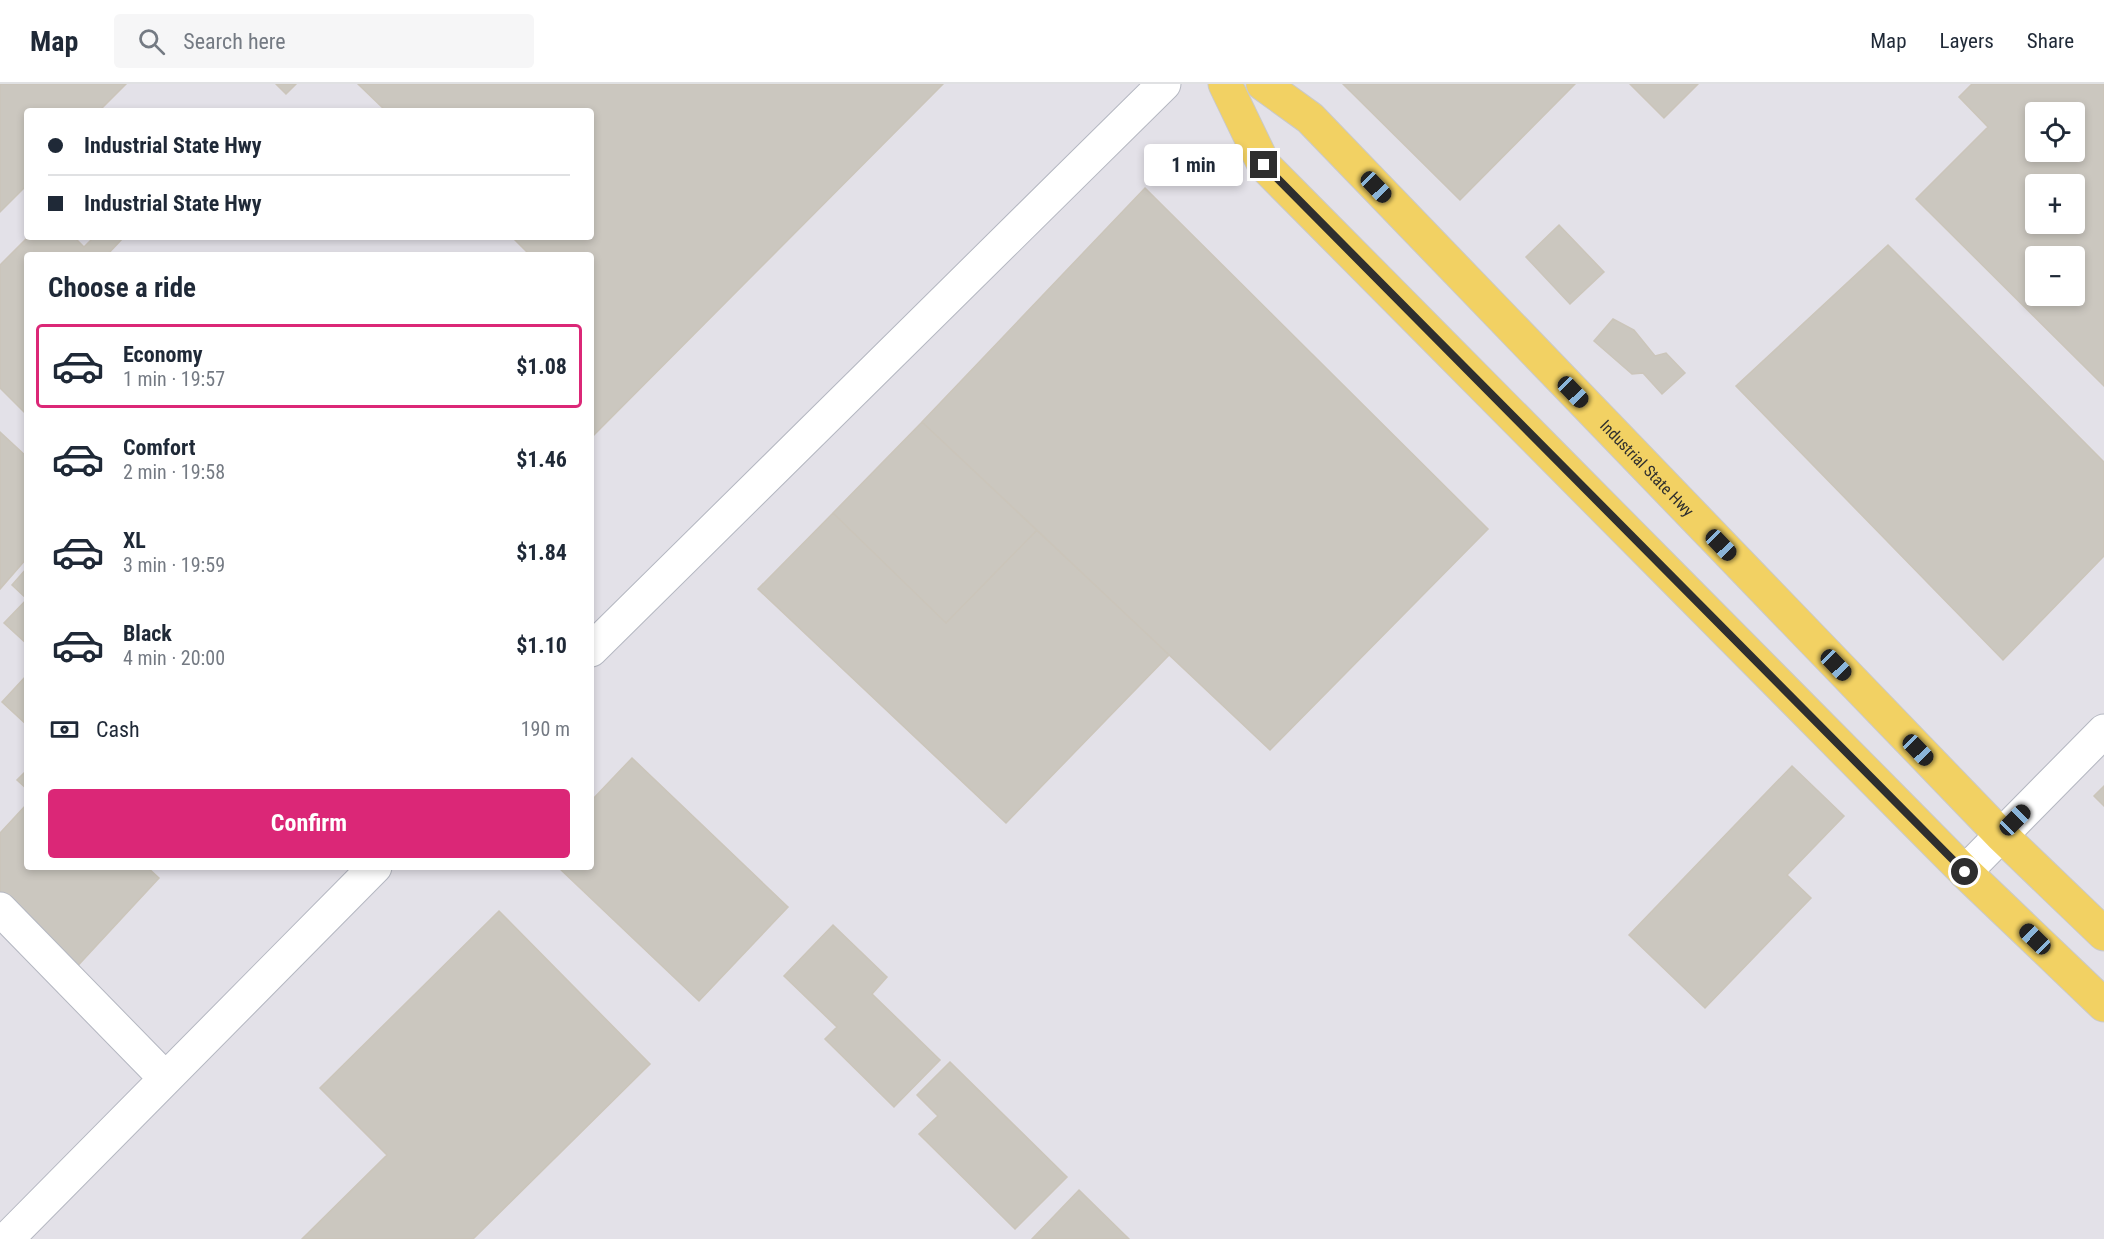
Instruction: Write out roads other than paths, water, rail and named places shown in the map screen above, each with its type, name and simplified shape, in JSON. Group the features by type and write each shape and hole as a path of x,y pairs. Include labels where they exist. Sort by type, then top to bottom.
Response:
{"main road":[{"path":"1226,84 1264,165 1965,872 2104,1005"},
{"name":"Industrial State Hwy","path":"1263,84 1310,118 2001,835 2104,934"}],"street":[{"path":"594,647 1164,84"},
{"path":"1965,872 2104,731"},
{"path":"7,1239 372,870"},
{"path":"0,909 165,1078"}]}
